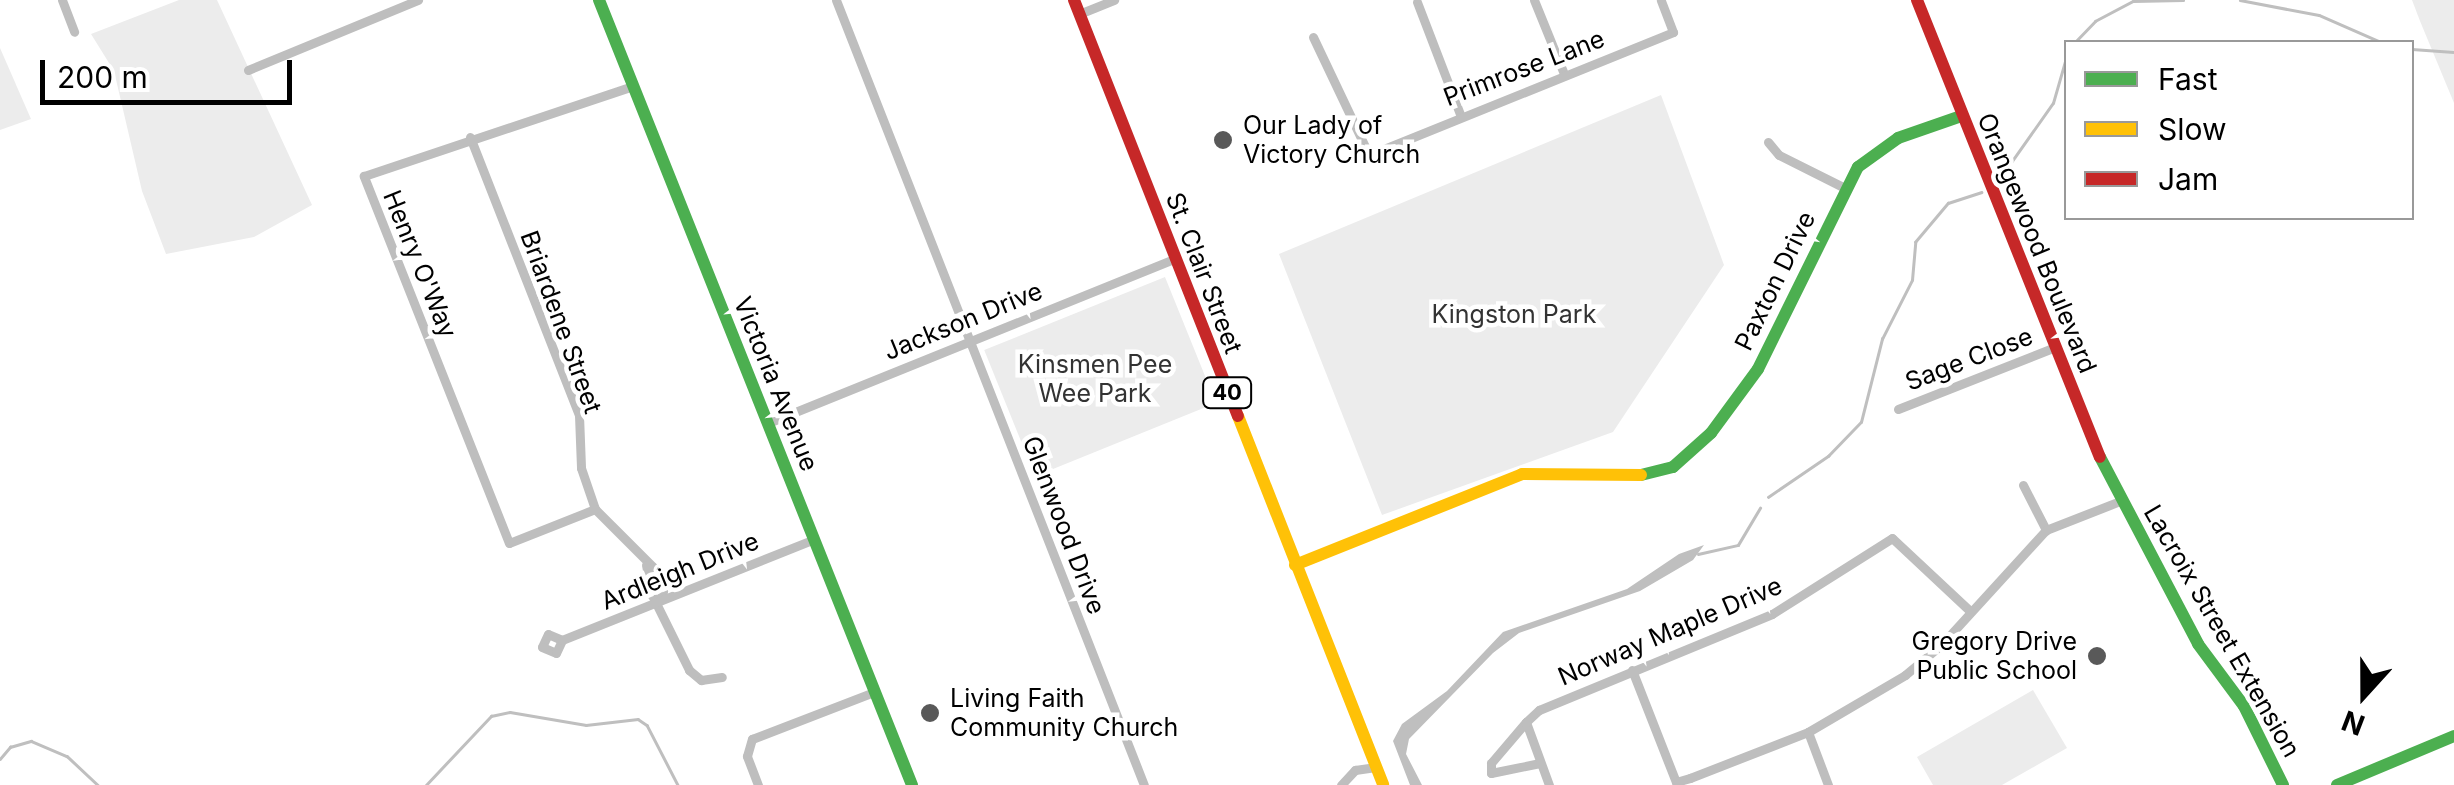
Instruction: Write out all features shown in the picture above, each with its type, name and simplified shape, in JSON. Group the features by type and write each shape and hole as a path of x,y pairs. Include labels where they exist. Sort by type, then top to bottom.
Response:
{"street":[{"path":"62,0 74,32"},
{"path":"248,70 418,0"},
{"name":"Victoria Avenue","path":"599,0 912,785"},
{"name":"Glenwood Drive","path":"836,0 1144,785"},
{"path":"1076,7 1114,0"},
{"path":"1534,0 1564,74"},
{"name":"Primrose Lane","path":"1313,37 1369,155 1460,114 1673,32 1662,0"},
{"name":"Orangewood Boulevard","path":"1917,0 2120,501"},
{"path":"1417,2 1460,114"},
{"name":"St. Clair Street","path":"1076,7 1382,785"},
{"name":"Henry O'Way","path":"596,509 508,543 364,176 470,136 633,86"},
{"name":"Paxton Drive","path":"1295,565 1522,474 1550,470 1623,480 1674,467 1711,433 1758,368 1844,188 1876,151 1961,116"},
{"name":"Briardene Street","path":"470,136 579,415 581,468 596,509 646,565 694,676 722,677"},
{"path":"1768,142 1779,155 1844,188"},
{"name":"Jackson Drive","path":"768,423 969,338 1174,259"},
{"name":"Sage Close","path":"1898,409 2055,348"},
{"path":"2024,485 2046,530"},
{"path":"1632,670 1676,782 1808,732 1924,661 2046,530 2120,501"},
{"name":"Lacroix Street Extension","path":"2120,501 2148,539 2198,644 2244,706 2282,785"},
{"name":"Ardleigh Drive","path":"562,640 814,538"},
{"name":"Norway Maple Drive","path":"1540,762 1491,773 1526,722 1548,705 1772,614 1892,538 1970,611"},
{"path":"758,785 747,756 752,739 874,692"},
{"path":"1526,722 1549,785"},
{"path":"1808,732 1828,785"},
{"path":"2337,785 2454,736"},
{"path":"1340,785 1354,770 1376,767"}],"green space":[{"path":"179,0 217,0 312,205 254,237 166,254 142,191 114,71 91,34"},
{"path":"2412,0 2454,0 2454,103 2420,21"},
{"path":"0,48 31,119 0,130"},
{"name":"Kingston Park","path":"1661,95 1724,265 1613,432 1382,515 1279,254"},
{"name":"Kinsmen Pee Wee Park","path":"1165,277 1216,403 1035,476 984,350"},
{"path":"2033,690 2067,748 2002,785 1933,785 1917,757"}],"shaded area":[{"path":"1704,545 1693,560 1640,591 1519,633 1493,653 1409,739 1406,754 1422,785 1410,785 1393,741 1402,724 1447,691 1503,632 1627,589 1679,554"}],"waterway":[{"path":"2077,40 2095,21 2133,1 2183,0"},
{"path":"2240,0 2319,15 2376,40"},
{"path":"2414,49 2454,52"},
{"path":"2005,171 2053,103 2064,65"},
{"path":"1768,497 1828,456 1861,422 1882,339 1912,280 1915,242 1948,203 1981,192"},
{"path":"1698,554 1738,545 1760,508"},
{"path":"426,785 491,716 510,712 586,725 638,719 647,725 678,785"},
{"path":"0,759 10,747 31,741 67,756 98,785"}],"traffic: fast":[{"path":"599,0 912,785"},
{"path":"1641,475 1673,467 1711,433 1758,369 1858,167 1898,138 1961,116"},
{"path":"2100,457 2198,644 2244,706 2283,785"},
{"path":"2337,785 2454,736"}],"traffic: slow":[{"path":"1238,416 1383,785"},
{"path":"1295,565 1522,474 1641,475"}],"traffic: jam":[{"path":"1074,0 1238,416"},
{"path":"1917,0 2100,457"}],"place":[{"name":"Our Lady of Victory Church","path":"1223,140"},
{"name":"Gregory Drive Public School","path":"2097,656"},
{"name":"Living Faith Community Church","path":"930,713"}]}
